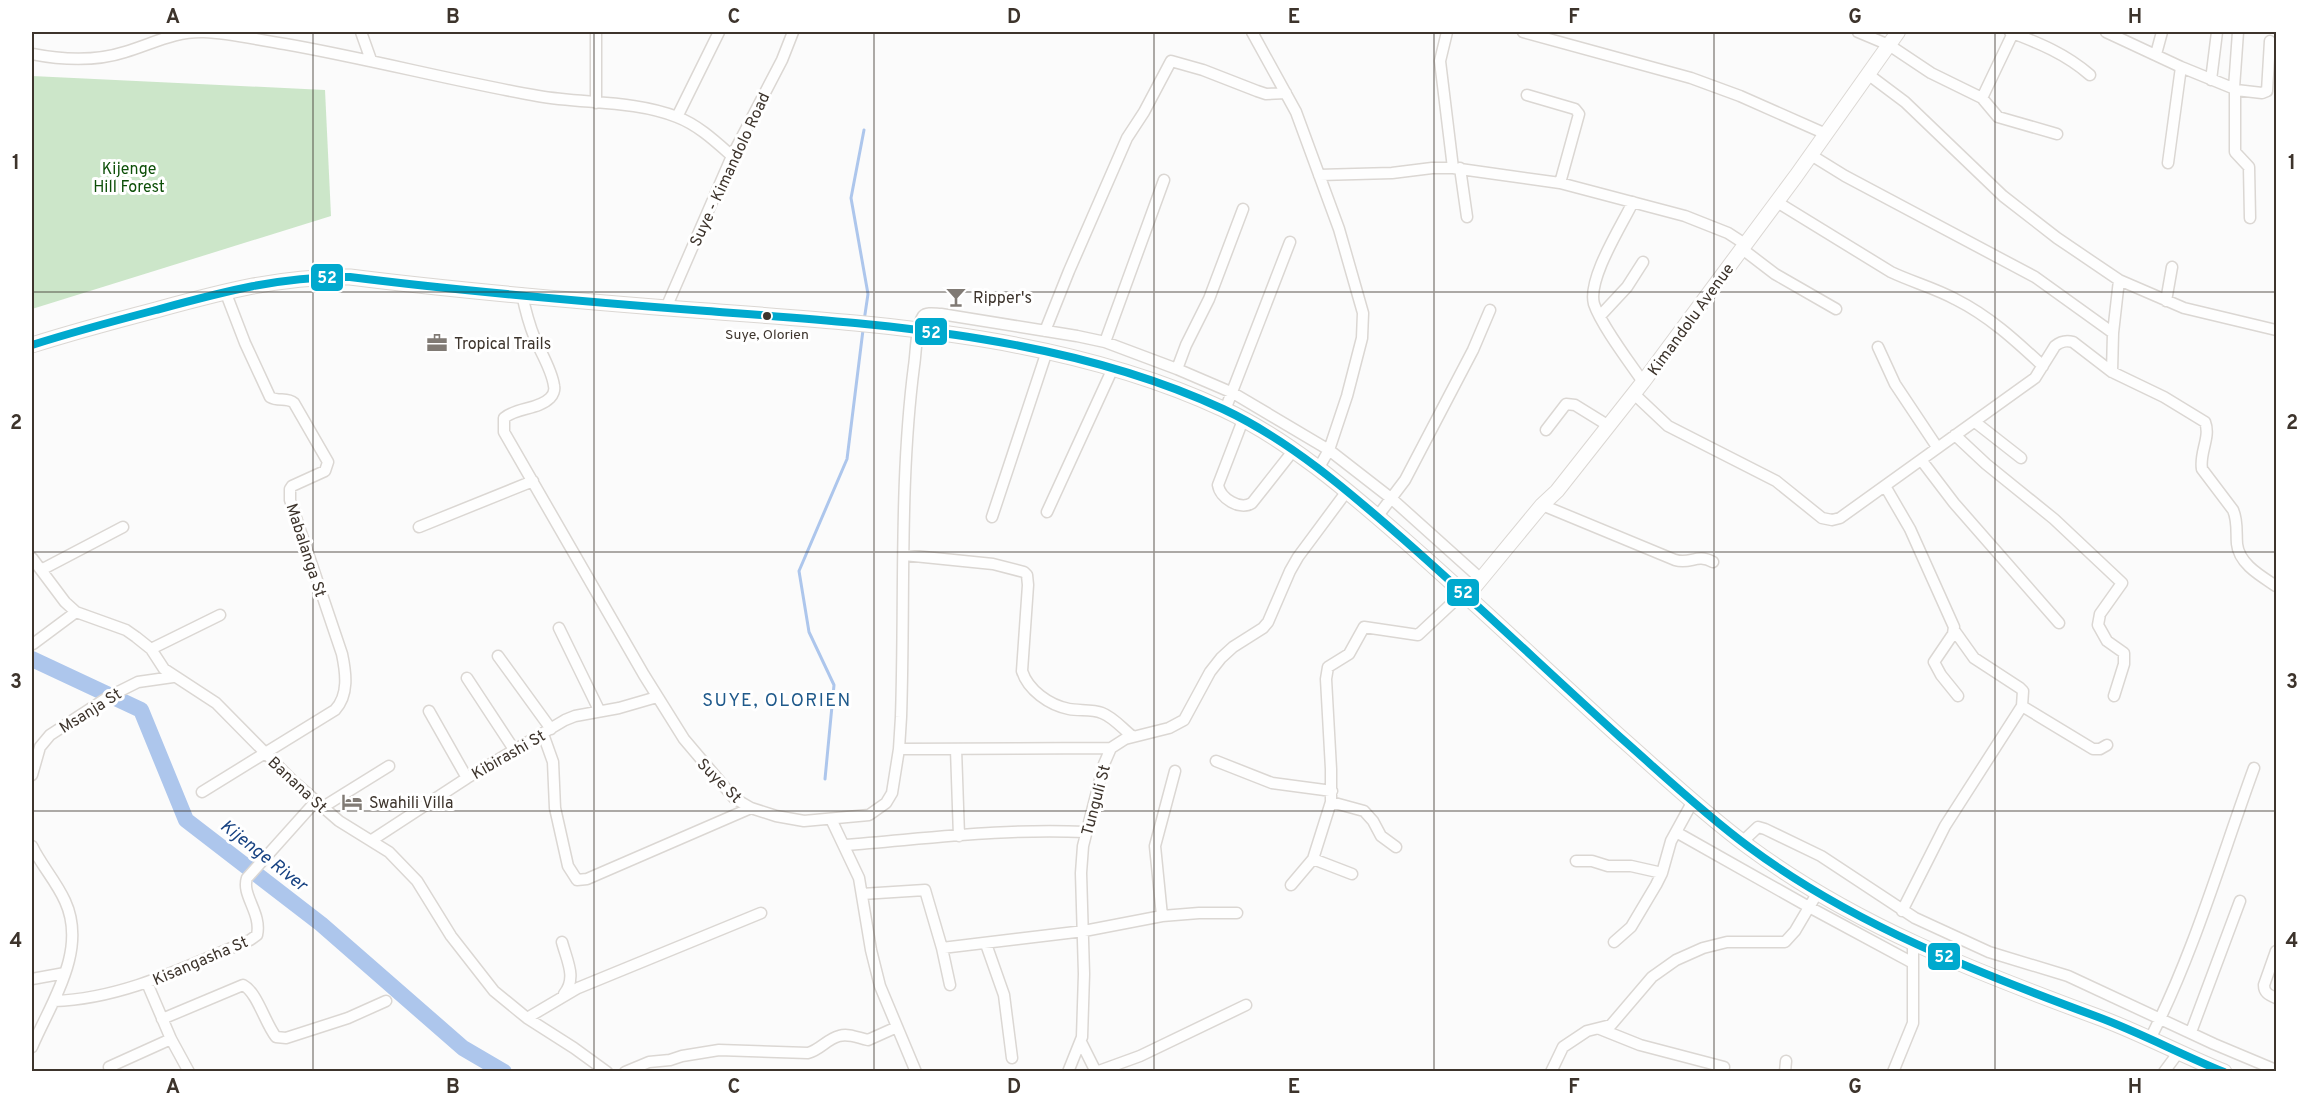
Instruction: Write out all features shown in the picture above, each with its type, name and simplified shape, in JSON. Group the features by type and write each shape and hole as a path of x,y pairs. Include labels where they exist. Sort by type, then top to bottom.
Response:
{"main road":[{"path":"32,345 83,328 225,291 266,282 333,277 884,326 1047,351 1113,368 1169,387 1225,410 1293,451 1318,469 1347,491 1465,594 1693,801 1742,842 1818,892 1913,943 2224,1071"}],"street":[{"path":"32,54 61,60 94,58 124,53 183,33 204,32 371,60 540,97 650,109 677,117 694,126 732,156"},
{"path":"361,32 371,60"},
{"path":"596,32 596,103"},
{"path":"677,117 718,32"},
{"name":"Suye - Kimandolo Road","path":"666,308 732,156 782,60 793,32"},
{"path":"1252,32 1296,112 1339,228 1364,323 1347,396 1329,450 1318,469"},
{"path":"1447,32 1440,61 1467,217"},
{"path":"1523,32 1691,78 1740,96 1826,134"},
{"path":"1858,32 1889,45 1931,73 1982,98 1998,117 2057,134"},
{"name":"Kimandolu Avenue","path":"1465,594 1481,579 1542,505 1557,491 1644,382 1777,202 1898,32"},
{"path":"1982,98 2012,32 2054,49 2090,75"},
{"path":"2106,32 2211,80 2235,89 2262,93 2267,91 2270,41"},
{"path":"2156,54 2162,32"},
{"path":"2211,80 2217,32"},
{"path":"2238,32 2235,152 2249,167 2250,218"},
{"path":"1046,331 1069,271 1127,138 1144,112 1170,61 1218,75 1257,92 1286,93"},
{"path":"2168,163 2181,67"},
{"path":"1869,75 1905,102 2003,196 2057,238 2119,280 2184,308 2277,330"},
{"path":"1527,95 1575,108 1580,114 1560,183"},
{"path":"1811,155 1853,180 2035,277 2113,333"},
{"path":"1319,175 1457,168 1560,183 1634,202 1685,216 1728,233 1775,274 1836,309"},
{"path":"1105,342 1164,180"},
{"path":"1634,202 1595,282 1593,297 1600,316 1644,382"},
{"path":"1777,202 1905,280 1952,297 1975,309 1994,322 2043,366"},
{"path":"1177,369 1209,299 1243,209"},
{"path":"1225,410 1290,242"},
{"path":"1600,316 1628,287 1643,262"},
{"path":"2166,301 2172,267"},
{"path":"2112,372 2113,333 2119,280"},
{"name":"Mabalanga St","path":"225,291 245,343 270,397 289,399 294,403 328,462 325,471 292,486 290,500 342,654 345,675 344,699 335,710 265,753"},
{"name":"Suye St","path":"522,294 534,336 550,371 554,393 551,398 542,403 510,413 504,418 503,427 657,697 699,760 734,798 751,808 776,816 804,821 869,815 886,803 892,793 899,749 903,657 906,450 910,392 918,331"},
{"path":"1377,517 1405,480 1459,378 1490,310"},
{"path":"918,331 923,316 931,313 1105,342 1233,393 1329,450 1392,499 1481,579"},
{"path":"1633,393 1668,426 1776,481 1827,520 1840,518 2035,378 2055,346 2059,342 2068,340 2112,372 2164,397 2205,422 2207,430 2201,462 2202,469 2236,516 2239,552 2252,569 2277,586"},
{"path":"1878,347 1895,384 1937,447"},
{"path":"992,517 1047,351"},
{"path":"1047,512 1113,368"},
{"path":"1546,430 1566,404 1575,405 1609,426"},
{"path":"1244,420 1218,485 1222,495 1242,507 1246,506 1252,502 1293,451"},
{"path":"1975,422 2021,458"},
{"path":"1955,435 1986,464 2043,509 2122,584 2103,609 2098,622 2107,641 2124,653 2124,664 2114,696"},
{"path":"1922,461 1954,503 2059,623"},
{"path":"419,527 533,481"},
{"path":"1885,486 1910,529 1954,630 1974,658 2023,691 2022,706 1944,826 1902,911"},
{"name":"Tunguli St","path":"1068,1071 1081,1042 1084,931 1081,857 1085,832 1104,764 1111,748 1132,736 1169,728 1184,720 1210,672 1221,658 1268,622 1294,564 1347,491"},
{"path":"1542,505 1675,560 1683,562 1702,557 1713,562"},
{"path":"41,570 123,527"},
{"path":"904,555 993,564 1024,572 1027,575 1028,585 1022,671 1024,676 1037,693 1051,702 1070,709 1104,714 1132,736"},
{"name":"Banana St","path":"32,558 65,602 76,612 126,630 151,649 164,669 216,703 319,804 339,821 389,852 409,870 451,936 482,978 527,1018 607,1071"},
{"path":"1291,885 1312,859 1331,796 1326,679 1328,667 1349,654 1364,627 1419,635 1465,594"},
{"path":"33,644 76,612"},
{"path":"151,649 220,615"},
{"path":"559,628 599,711"},
{"path":"1954,630 1934,662 1958,696"},
{"path":"498,656 547,732 553,762 555,808 568,866 577,880 587,879 751,808"},
{"name":"Msanja St","path":"32,775 34,756 50,735 110,696 138,682 173,677"},
{"path":"467,678 515,751"},
{"name":"Kibirashi St","path":"372,840 467,778 575,716 619,708 657,697"},
{"path":"2022,706 2093,749 2100,749 2107,745"},
{"path":"429,711 467,778"},
{"path":"899,749 1111,748"},
{"path":"956,749 959,836"},
{"path":"202,792 265,753"},
{"path":"1216,761 1272,783 1331,796 1364,812 1373,821 1381,836 1396,847"},
{"path":"319,804 388,766"},
{"path":"2150,1039 2200,920 2254,768"},
{"path":"1162,916 1155,846 1175,771"},
{"path":"1614,942 1631,927 1662,873 1676,832 1693,801"},
{"name":"Kisangasha St","path":"54,1001 90,998 147,982 250,940 257,934 259,922 246,881 319,804"},
{"path":"831,819 859,878 871,951 880,986 916,1071"},
{"path":"1742,842 1758,827 1766,829 1821,856 1902,911 1976,946 2068,976 2277,1070"},
{"path":"844,845 959,836 1053,831 1085,832"},
{"path":"1676,832 1913,963"},
{"path":"32,846 35,862 65,900 73,925 74,940 65,973 32,1047"},
{"path":"1312,859 1352,874"},
{"path":"1576,861 1592,861 1608,866 1631,866 1662,873"},
{"path":"862,894 925,890 950,985"},
{"path":"1551,1071 1563,1047 1578,1036 1611,1025 1652,978 1676,960 1703,948 1727,942 1785,942 1790,938 1818,892"},
{"path":"2191,1032 2240,901"},
{"path":"942,948 1084,931 1162,916 1199,913 1237,914"},
{"path":"527,1018 564,995 636,963 761,914"},
{"path":"562,942 572,979 570,988 564,995"},
{"path":"1893,1071 1913,1023 1913,943"},
{"path":"986,944 1004,995 1012,1058"},
{"path":"2277,951 2264,985 2267,994 2277,998"},
{"path":"32,979 65,973"},
{"path":"147,982 171,1039 189,1071"},
{"path":"162,1019 243,985 250,989 269,1029 276,1037 285,1038 348,1018 386,1001"},
{"path":"1081,1042 1096,1071 1140,1056 1246,1005"},
{"path":"625,1071 650,1062 719,1050 808,1053 814,1052 837,1036 855,1036 868,1040 897,1027"},
{"path":"1600,1029 1640,1045 1724,1067"},
{"path":"109,1067 171,1039"},
{"path":"2164,1071 2178,1053"}],"green space":[{"name":"Kijenge Hill Forest","path":"32,76 325,90 331,216 32,309"}],"waterway":[{"path":"864,130 851,198 868,294 864,321"},
{"path":"825,779 834,685 809,632 799,571 847,459 863,330"},
{"name":"Kijenge River","path":"32,659 141,710 186,820 321,924 463,1048 504,1072"}],"transit line":[{"name":"52","path":"32,345 228,291 299,279 350,277 528,296 904,328 1035,349 1099,364 1162,384 1247,421 1271,435 1339,484 1430,563 1683,793 1732,834 1789,875 1873,923 1917,944 1962,964 2114,1023 2224,1072"}],"place":[{"name":"Ripper's","path":"956,297"},
{"name":"Suye, Olorien","path":"767,316"},
{"name":"Tropical Trails","path":"437,343"},
{"name":"Swahili Villa","path":"352,802"}],"district":[{"name":"SUYE, OLORIEN","path":"777,700"}]}
